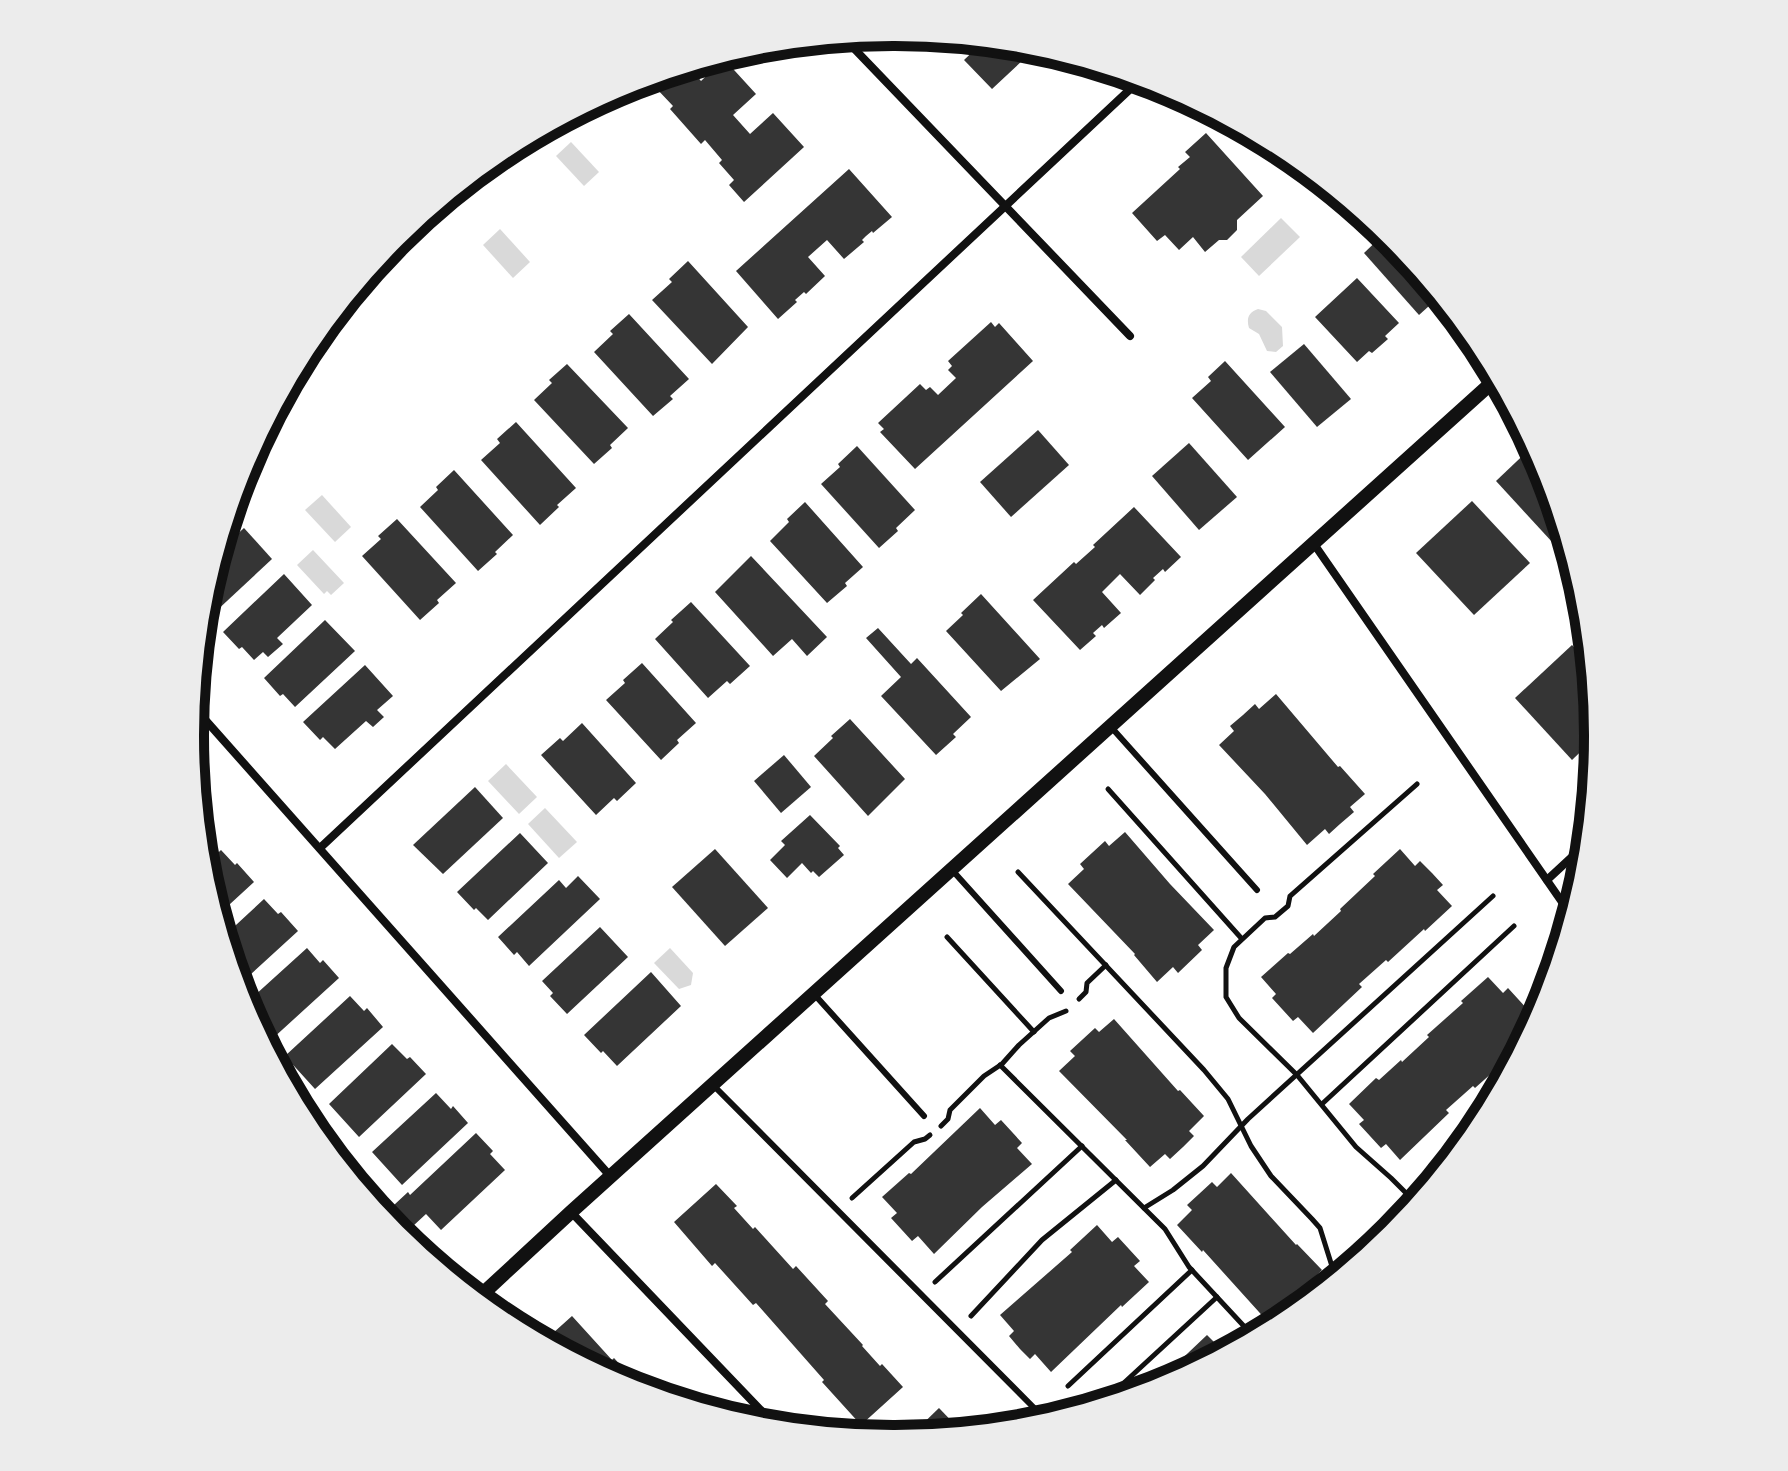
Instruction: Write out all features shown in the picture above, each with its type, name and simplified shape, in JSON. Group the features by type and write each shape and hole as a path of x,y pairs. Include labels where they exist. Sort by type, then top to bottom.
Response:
{"street":[{"path":"853,47 1130,336"},
{"path":"320,848 1131,88"},
{"path":"486,1291 1488,386"},
{"path":"1314,544 1563,903"},
{"path":"205,719 611,1177"},
{"path":"1547,880 1572,857"},
{"path":"571,1212 763,1413"}],"lane":[{"path":"1111,727 1257,890"},
{"path":"952,870 1061,991"},
{"path":"814,994 924,1116"},
{"path":"713,1085 1036,1410"}],"path":[{"path":"1408,1195 1356,1147 1297,1075 1234,1012 1226,997 1226,968 1234,947 1242,939 1265,918 1275,917 1288,906 1290,896 1417,784"},
{"path":"1108,789 1242,939"},
{"path":"1018,872 1228,1099 1251,1146 1271,1176 1320,1228 1332,1268"},
{"path":"1144,1208 1190,1178 1241,1125 1493,896"},
{"path":"1322,1104 1514,926"},
{"path":"947,937 1034,1032"},
{"path":"851,1199 914,1142 927,1138 948,1119 950,1110 984,1076 1000,1065 1052,1015 1065,1012 1086,992 1087,983 1106,965"},
{"path":"1000,1065 1170,1235 1183,1259 1246,1328"},
{"path":"929,1288 1082,1146"},
{"path":"964,1323 1042,1240 1116,1180"},
{"path":"1068,1386 1192,1270"},
{"path":"1120,1387 1217,1297"}],"shaded area":[{"path":"571,142 599,172 584,186 556,156"},
{"path":"1281,218 1300,237 1259,276 1241,257"},
{"path":"500,229 530,262 513,278 483,245"},
{"path":"1258,309 1266,311 1282,327 1283,346 1276,352 1267,351 1259,334 1249,328 1249,316"},
{"path":"322,495 351,527 335,542 305,510"},
{"path":"313,550 344,583 331,595 327,591 324,594 297,565"},
{"path":"506,764 537,797 519,814 488,781"},
{"path":"545,808 577,842 559,858 528,824"},
{"path":"670,948 693,973 691,985 679,989 654,963"}],"building":[{"path":"974,51 1024,59 992,89 964,60"},
{"path":"730,66 756,94 733,115 750,134 773,113 804,147 744,202 729,185 734,180 719,163 722,160 705,140 701,144 656,89 696,75 701,81 712,70"},
{"path":"1206,133 1263,196 1237,220 1237,230 1227,240 1219,240 1205,252 1193,237 1179,250 1165,235 1157,241 1132,213 1180,169 1178,167 1190,157 1185,152"},
{"path":"849,169 892,217 866,236 862,240 864,242 844,259 827,240 808,257 825,276 795,300 797,302 778,319 736,271"},
{"path":"1376,242 1431,304 1419,315 1364,253"},
{"path":"688,261 748,327 712,364 652,300 672,282 669,279"},
{"path":"1357,278 1399,323 1385,336 1388,339 1357,362 1315,317"},
{"path":"629,314 689,379 670,396 673,399 653,416 594,352 613,334 610,331"},
{"path":"991,322 995,327 999,323 1033,361 915,469 880,432 884,429 878,423 920,384 926,390 930,387 938,395 956,378 948,370 952,366 948,361"},
{"path":"1304,344 1351,399 1317,427 1270,372"},
{"path":"1225,361 1285,427 1248,460 1192,398 1211,381 1208,377"},
{"path":"567,364 628,428 594,464 534,400 552,383 549,380"},
{"path":"516,422 576,488 540,525 481,460 500,443 497,439"},
{"path":"1038,430 1069,465 1011,517 980,482"},
{"path":"1189,443 1237,497 1199,530 1152,476"},
{"path":"857,446 915,510 879,548 821,484"},
{"path":"1523,455 1555,541 1553,543 1496,481"},
{"path":"454,470 513,535 478,571 420,507"},
{"path":"1472,501 1530,563 1474,615 1416,553"},
{"path":"805,502 863,567 827,603 770,541"},
{"path":"1134,507 1181,557 1153,578 1155,580 1140,595 1120,574 1102,592 1121,613 1093,633 1096,636 1080,650 1033,600 1095,547 1093,545"},
{"path":"397,519 456,583 420,620 362,556"},
{"path":"244,528 272,559 216,611 228,557 234,537"},
{"path":"751,556 827,637 807,656 792,639 773,656 715,592"},
{"path":"284,574 312,605 277,638 283,644 268,657 263,652 254,660 223,632"},
{"path":"981,594 1040,659 1001,691 946,631"},
{"path":"691,602 750,666 708,698 655,639"},
{"path":"325,620 355,651 295,707 264,678"},
{"path":"878,628 911,664 917,658 971,717 953,734 956,737 936,755 881,696 901,677 866,638"},
{"path":"1572,645 1579,652 1583,749 1572,760 1515,698"},
{"path":"642,663 696,723 661,760 606,700"},
{"path":"365,665 393,696 377,710 384,717 373,727 366,721 335,749 323,737 320,740 303,722"},
{"path":"1276,694 1365,794 1350,807 1354,812 1329,834 1325,829 1307,845 1219,745 1234,731 1230,726 1255,704 1259,709"},
{"path":"850,719 905,779 868,816 814,756"},
{"path":"582,723 636,783 596,815 541,755 560,738 563,741"},
{"path":"784,755 811,787 781,813 754,781"},
{"path":"475,787 503,818 443,874 413,845"},
{"path":"810,815 840,846 838,848 844,855 819,877 802,863 787,878 770,860 785,845 781,841"},
{"path":"1125,832 1214,930 1198,945 1202,950 1178,973 1173,967 1157,982 1135,954 1068,884 1084,869 1080,864 1105,841 1109,846"},
{"path":"520,833 548,863 488,920 457,892"},
{"path":"715,849 768,908 725,946 672,887"},
{"path":"1400,849 1415,866 1420,861 1443,885 1437,890 1452,906 1359,984 1362,987 1313,1033 1298,1017 1293,1021 1272,998 1276,994 1261,977 1288,953 1314,936"},
{"path":"221,850 254,882 226,907 218,870 215,855"},
{"path":"578,876 600,899 529,966 498,937 559,880 566,888"},
{"path":"264,899 298,931 248,976 232,928"},
{"path":"600,927 628,957 567,1014 550,996 553,993 542,981"},
{"path":"307,948 339,978 275,1037 255,995"},
{"path":"651,972 681,1006 617,1066 584,1035"},
{"path":"1488,977 1503,993 1508,988 1527,1008 1497,1068 1446,1110 1449,1113 1400,1160 1386,1144 1381,1148 1359,1124 1364,1120 1349,1104 1376,1078 1379,1080 1402,1062 1463,1003 1461,1001"},
{"path":"350,996 364,1011 367,1008 383,1027 315,1089 285,1056"},
{"path":"1114,1019 1204,1116 1189,1131 1194,1136 1183,1147 1170,1159 1165,1154 1150,1167 1059,1071 1075,1056 1070,1051 1095,1028 1099,1032"},
{"path":"392,1044 426,1074 359,1137 329,1104"},
{"path":"436,1093 468,1123 402,1185 372,1152"},
{"path":"980,1108 995,1125 1001,1120 1022,1143 1017,1148 1032,1164 934,1254 918,1236 912,1241 891,1218 897,1213 882,1197 911,1174"},
{"path":"476,1133 505,1170 441,1230 426,1214 413,1226 394,1205 408,1192 410,1195"},
{"path":"1231,1173 1322,1270 1306,1285 1308,1287 1264,1317 1177,1225 1192,1210 1187,1205 1212,1182 1217,1187"},
{"path":"716,1184 753,1229 755,1227 793,1269 796,1266 828,1301 825,1304 862,1346 903,1387 860,1424 756,1303 753,1305 715,1263 712,1266 674,1222"},
{"path":"1097,1225 1112,1242 1118,1237 1140,1261 1134,1266 1149,1282 1051,1372 1035,1354 1030,1359 1020,1349 1009,1336 1014,1331 1000,1315 1072,1252 1070,1250"},
{"path":"572,1316 626,1371 589,1354 552,1334"},
{"path":"1207,1335 1217,1345 1199,1354 1175,1365"},
{"path":"939,1408 953,1422 939,1424 922,1424"}]}
